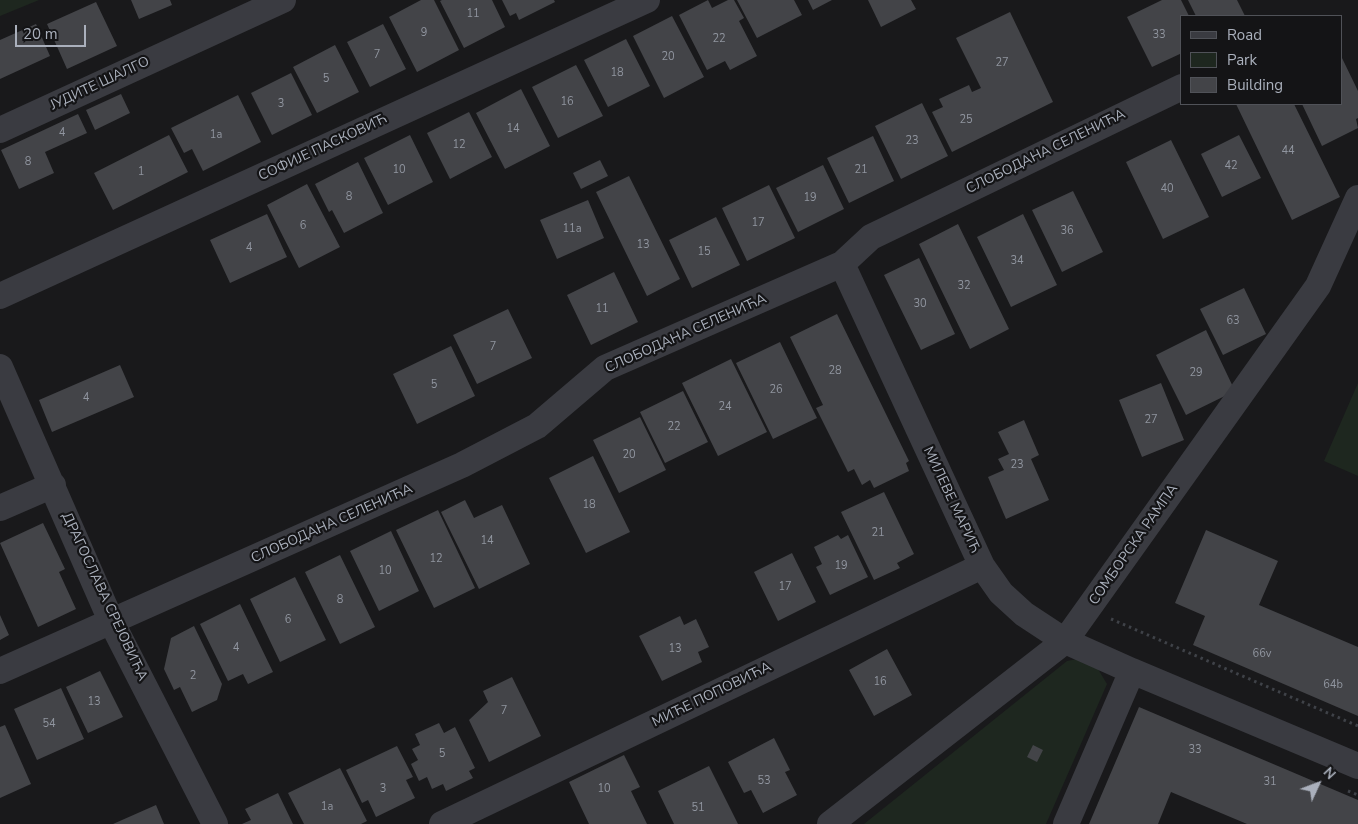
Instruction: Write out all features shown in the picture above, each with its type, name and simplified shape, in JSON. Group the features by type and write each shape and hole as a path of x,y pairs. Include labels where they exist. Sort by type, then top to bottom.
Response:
{"street":[{"name":"ЈУДИТЕ ШАЛГО","path":"0,130 282,0"},
{"name":"СОФИЈЕ ПАСКОВИЋ","path":"0,296 647,0"},
{"name":"СЛОБОДАНА СЕЛЕНИЋА","path":"0,671 112,623 462,465 537,426 605,368 842,264 872,237 1180,88"},
{"name":"СОМБОРСКА РАМПА","path":"830,824 1065,641 1318,286 1358,198"},
{"name":"МИЛЕВЕ МАРИЋ","path":"842,264 982,566 1006,598 1024,614 1065,641 1358,766"},
{"name":"ДРАГОСЛАВА СРЕЈОВИЋА","path":"0,367 112,623 215,824"},
{"path":"0,508 52,485"},
{"name":"МИЋЕ ПОПОВИЋА","path":"442,824 982,566"},
{"path":"1066,824 1132,671"}],"path":[{"path":"1088,609 1358,726"}],"green space":[{"path":"0,0 39,0 0,16"},
{"path":"1358,383 1358,476 1324,461"},
{"path":"1077,659 1098,669 1107,684 1046,824 864,824 1067,661"}],"building":[{"path":"131,0 170,0 172,5 139,19"},
{"path":"421,0 434,0 459,50 417,72 389,17"},
{"path":"492,0 505,27 464,48 440,1"},
{"path":"502,0 554,0 555,2 519,20 516,13 510,16"},
{"path":"708,0 712,8 728,0 734,0 744,18 739,21 757,56 730,70 725,61 707,70 679,15"},
{"path":"737,0 794,0 802,15 757,38"},
{"path":"808,0 832,0 813,10"},
{"path":"868,0 911,0 916,9 881,27"},
{"path":"1162,0 1181,0 1188,15 1180,15 1180,54 1152,67 1127,17"},
{"path":"1188,0 1237,0 1244,15 1196,15"},
{"path":"96,2 117,46 67,69 47,24"},
{"path":"1010,12 1053,102 952,152 932,112 943,107 939,99 969,85 972,92 981,88 956,38"},
{"path":"672,16 704,77 664,98 633,36"},
{"path":"36,24 50,56 0,79 0,40"},
{"path":"383,24 406,69 370,87 347,42"},
{"path":"626,39 650,86 608,107 584,60"},
{"path":"335,45 359,92 317,113 293,67"},
{"path":"1343,60 1358,91 1358,118 1356,119 1358,128 1322,146 1302,105 1343,105"},
{"path":"576,65 603,116 558,138 532,87"},
{"path":"291,73 312,115 272,135 251,93"},
{"path":"521,89 550,146 505,169 476,113"},
{"path":"121,94 130,113 95,130 86,110"},
{"path":"238,95 261,142 203,171 192,149 184,153 171,128"},
{"path":"922,103 948,156 901,179 875,126"},
{"path":"1236,105 1294,105 1340,197 1292,220"},
{"path":"469,112 492,157 450,179 427,133"},
{"path":"78,114 87,133 45,152 54,173 19,189 1,150"},
{"path":"169,135 188,172 113,210 94,173"},
{"path":"410,135 433,182 388,205 364,158"},
{"path":"1239,135 1261,178 1222,197 1201,154"},
{"path":"873,136 894,181 849,203 827,158"},
{"path":"1171,140 1209,217 1163,239 1126,162"},
{"path":"600,160 608,176 581,189 573,173"},
{"path":"358,162 383,213 344,233 332,210 329,212 315,184"},
{"path":"823,165 844,209 798,232 776,188"},
{"path":"629,176 680,279 647,296 596,192"},
{"path":"307,184 340,247 299,268 267,205"},
{"path":"769,185 795,238 747,261 722,208"},
{"path":"1073,191 1103,252 1062,272 1032,210"},
{"path":"588,200 604,238 557,259 540,220"},
{"path":"267,214 287,257 230,283 210,240"},
{"path":"1023,214 1057,285 1011,307 977,237"},
{"path":"716,217 740,265 692,288 669,240"},
{"path":"958,224 1009,329 970,349 919,244"},
{"path":"919,258 955,334 921,350 884,275"},
{"path":"614,272 638,322 591,345 567,295"},
{"path":"1244,288 1266,334 1223,355 1200,309"},
{"path":"508,309 532,358 477,384 453,335"},
{"path":"837,314 909,461 906,463 909,471 874,488 870,480 862,485 854,469 848,472 816,408 823,405 790,337"},
{"path":"1206,330 1235,391 1186,415 1156,355"},
{"path":"780,342 817,418 773,439 736,363"},
{"path":"451,346 475,396 417,424 393,374"},
{"path":"731,359 767,432 718,456 682,383"},
{"path":"120,365 134,397 52,432 39,400"},
{"path":"1161,383 1184,440 1142,457 1119,400"},
{"path":"683,391 708,442 665,463 640,412"},
{"path":"640,417 666,470 619,493 593,440"},
{"path":"1024,420 1039,455 1031,459 1049,500 1006,519 988,477 1004,470 998,459 1009,454 998,432"},
{"path":"593,456 630,532 586,553 549,478"},
{"path":"884,492 914,554 897,563 900,568 874,580 841,512"},
{"path":"465,500 474,518 502,505 530,564 479,589 441,512"},
{"path":"438,510 475,588 434,608 396,530"},
{"path":"43,523 65,569 59,572 76,609 38,627 0,543"},
{"path":"1206,530 1278,561 1259,605 1358,647 1358,716 1193,645 1205,616 1175,603"},
{"path":"391,531 419,591 379,611 350,551"},
{"path":"838,535 841,539 848,535 868,577 830,595 816,567 822,564 814,547"},
{"path":"792,553 816,602 778,621 754,572"},
{"path":"340,555 375,627 340,644 305,572"},
{"path":"295,577 326,640 280,662 250,599"},
{"path":"240,604 273,672 248,684 243,674 228,681 200,624"},
{"path":"0,615 9,635 0,640"},
{"path":"680,616 684,625 696,619 709,647 698,652 702,662 662,681 639,636"},
{"path":"194,626 222,684 217,700 192,712 180,687 174,690 164,669 171,638"},
{"path":"887,649 912,695 874,716 849,670"},
{"path":"100,671 123,717 88,733 66,687"},
{"path":"512,677 541,736 489,762 469,720 488,702 483,691"},
{"path":"61,688 84,739 37,760 14,709"},
{"path":"1139,707 1358,800 1358,824 1247,824 1171,792 1158,824 1089,824"},
{"path":"439,723 444,733 455,727 475,768 469,771 473,778 446,791 443,784 432,789 427,777 419,781 411,764 418,760 412,749 420,745 415,734"},
{"path":"5,725 31,784 0,798 0,727"},
{"path":"774,738 790,770 785,772 797,795 763,813 751,790 744,793 728,762"},
{"path":"1033,745 1043,750 1037,762 1027,757"},
{"path":"397,746 413,777 406,780 415,798 376,817 368,800 362,803 346,770"},
{"path":"624,755 640,787 631,791 647,824 589,824 569,782"},
{"path":"709,766 738,824 674,824 658,791"},
{"path":"340,768 367,821 361,824 304,824 288,793"},
{"path":"278,793 293,824 242,824 251,820 245,809"},
{"path":"156,805 164,824 113,824"}]}
